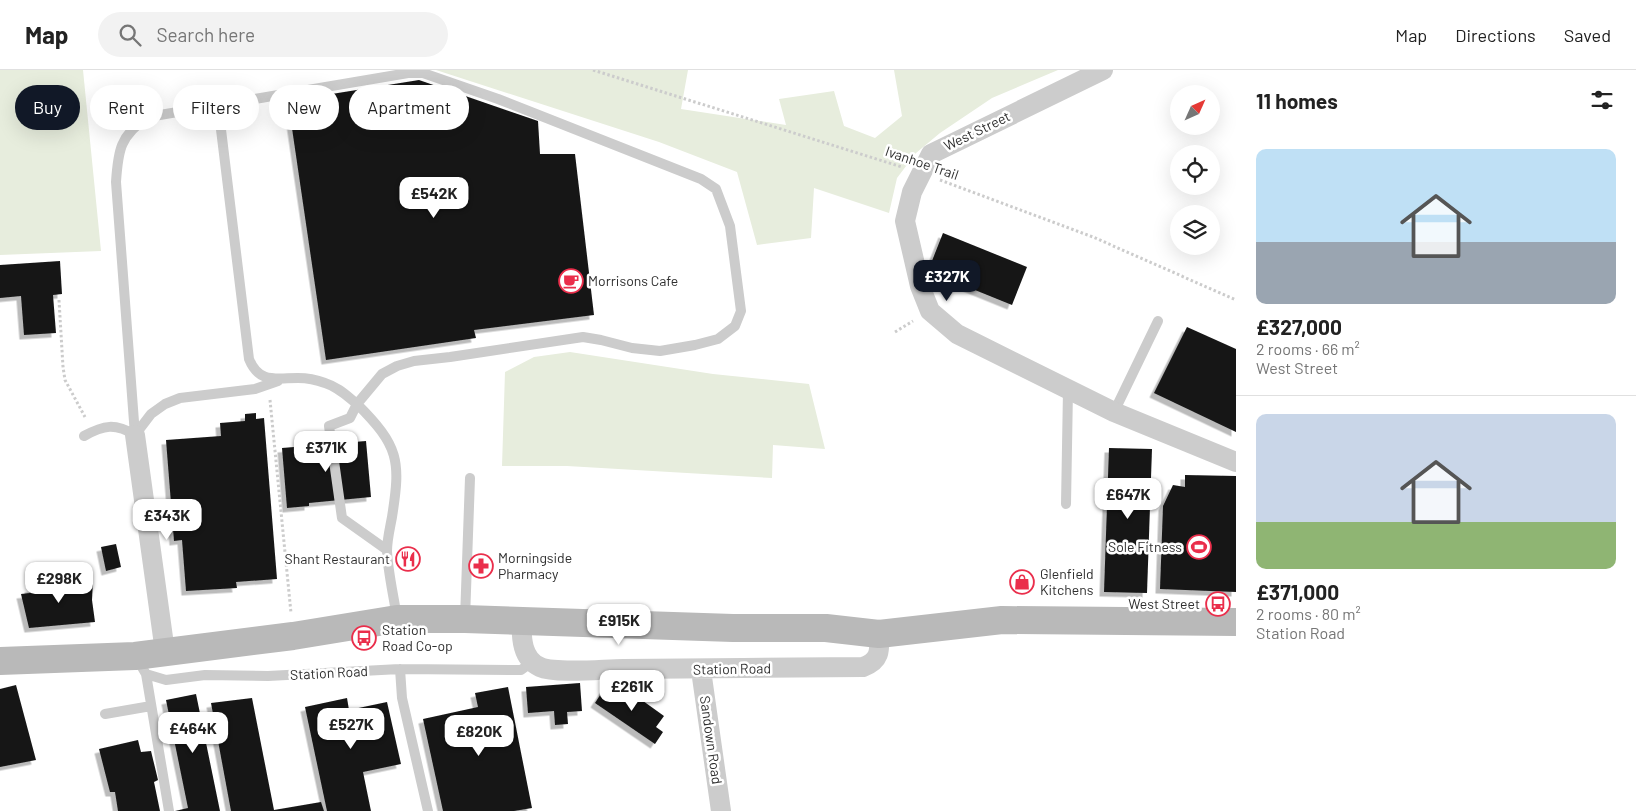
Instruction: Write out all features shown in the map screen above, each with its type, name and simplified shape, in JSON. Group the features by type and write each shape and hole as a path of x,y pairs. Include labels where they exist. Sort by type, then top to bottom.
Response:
{"street":[{"name":"West Street","path":"1103,70 931,154 912,192 905,221 920,286 930,311 957,334 1114,412 1236,462"},
{"path":"135,434 165,652"},
{"name":"Station Road","path":"0,661 140,665 165,652 293,636 397,619 465,619 733,628 826,628 879,634 1002,620 1236,622"},
{"path":"522,621 521,638 525,652 532,662"},
{"name":"Station Road","path":"532,662 541,668 557,671 863,668 873,664 878,656 880,646 879,634"},
{"name":"Sandown Road","path":"700,670 721,811"}],"lane":[{"path":"259,100 408,73 423,73 498,99 701,178 716,190 730,226 741,311 735,326 718,339 660,351 632,348 583,337 414,361 397,366 382,374 358,404 350,418 329,426 342,518 387,550"},
{"path":"135,434 116,182 117,158 124,140 135,125 148,117 173,113"},
{"path":"221,130 249,359 253,368 261,375 270,379 300,378 326,383 338,389 358,404 374,420 392,448 397,466 396,489 387,550 397,619"},
{"path":"1114,412 1158,321"},
{"path":"135,434 151,414 165,404 180,398 255,388 282,379"},
{"path":"1066,504 1068,390"},
{"path":"88,434 113,426 122,427 135,434"},
{"path":"465,619 470,478"},
{"name":"Station Road","path":"140,665 166,680 205,675 268,676 400,669 521,670 532,662"},
{"path":"140,665 151,706 169,811"},
{"path":"400,669 402,698 428,811"},
{"path":"105,714 151,706"}],"path":[{"name":"Ivanhoe Trail","path":"593,70 906,168"},
{"name":"Ivanhoe Trail","path":"915,171 931,176"},
{"name":"Ivanhoe Trail","path":"940,180 1093,237 1236,300"},
{"path":"58,300 65,380 88,434"},
{"path":"268,384 293,636"}],"green space":[{"path":"0,70 83,70 101,251 0,255"},
{"path":"436,70 688,70 681,109 786,125 779,99 834,91 844,126 875,138 902,116 894,70 1058,70 992,98 940,133 916,153 897,178 889,213 814,188 811,238 757,245 737,172 659,142"},
{"path":"570,352 713,374 809,384 825,449 773,445 772,478 567,466 502,466 505,372 534,357"}],"building":[{"path":"419,80 434,85 388,85"},
{"path":"349,91 349,130 469,130 469,97 538,121 540,154 575,154 594,315 474,330 476,338 326,360 292,130 339,130 339,93"},
{"path":"943,233 1027,267 1012,305 928,271"},
{"path":"60,261 62,294 53,295 56,333 24,335 21,296 0,298 0,265"},
{"path":"1187,327 1236,349 1236,432 1154,393"},
{"path":"256,413 256,419 264,418 277,579 236,582 237,588 186,591 182,540 174,541 166,440 221,436 220,423 245,421 245,414"},
{"path":"366,441 371,497 309,503 309,506 287,508 282,448"},
{"path":"1109,448 1152,449 1147,593 1104,592"},
{"name":"Sole Fitness","path":"1185,475 1236,476 1236,592 1160,589 1163,506 1173,485 1185,487"},
{"path":"116,544 121,567 106,571 101,547"},
{"path":"42,581 93,581 92,600 95,622 29,628 21,594 30,593 29,588 43,587"},
{"path":"580,683 582,711 567,712 568,724 555,725 554,711 528,713 526,687"},
{"path":"618,683 664,716 656,727 663,732 655,744 595,703 604,689 611,693"},
{"path":"16,685 36,760 0,767 0,689"},
{"path":"508,687 532,808 514,811 443,811 423,719 478,707 475,693"},
{"path":"196,694 220,811 175,811 188,808 166,700"},
{"path":"252,698 274,810 321,802 324,811 231,811 211,703"},
{"path":"347,698 349,710 387,702 401,764 363,772 371,811 327,811 305,707"},
{"path":"138,740 141,752 151,751 158,780 154,782 160,811 118,811 115,792 110,792 99,749"}],"place":[{"name":"Morrisons Cafe","path":"571,281"},
{"name":"Sole Fitness","path":"1199,547"},
{"name":"Shant Restaurant","path":"408,559"},
{"name":"Morningside Pharmacy","path":"481,566"},
{"name":"Glenfield Kitchens","path":"1022,582"},
{"name":"West Street","path":"1218,604"},
{"name":"Station Road Co-op","path":"364,638"}]}
